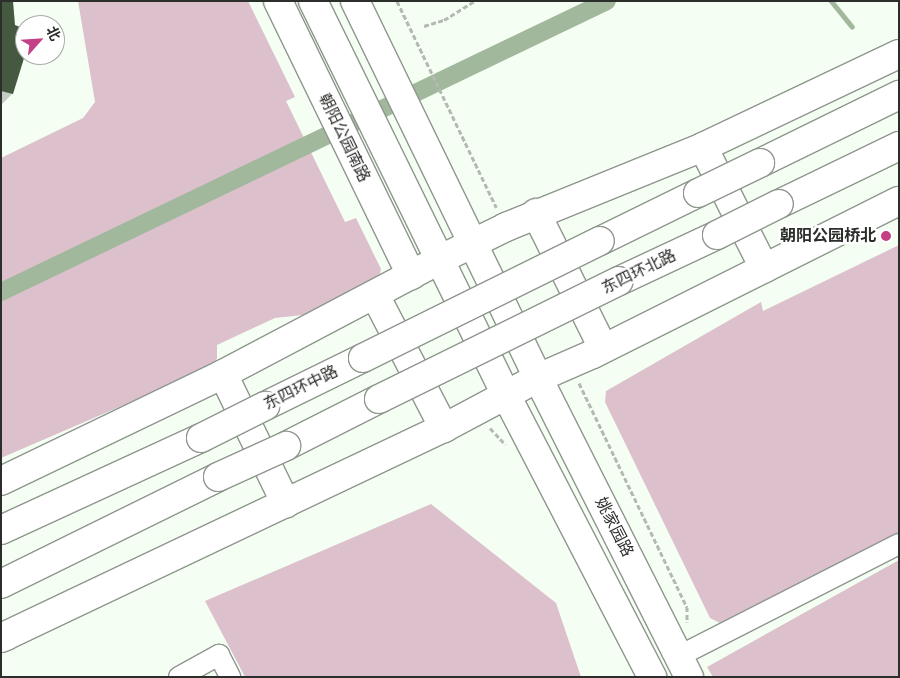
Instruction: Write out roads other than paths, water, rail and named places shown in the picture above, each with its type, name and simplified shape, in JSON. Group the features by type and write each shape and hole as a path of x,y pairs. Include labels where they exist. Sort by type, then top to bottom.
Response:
{"main road":[{"name":"朝阳公园南路","path":"278,1 411,275"},
{"name":"朝阳公园南路","path":"313,1 391,164 506,395"},
{"path":"355,1 472,244"},
{"path":"1,481 223,374 439,260 506,227 536,213 703,147 899,54"},
{"name":"东四环中路","path":"1,530 201,438 899,95"},
{"name":"东四环北路","path":"1,584 899,146"},
{"path":"703,147 764,268"},
{"path":"3,637 444,428 538,378 603,348 899,201"},
{"path":"536,213 603,348"},
{"name":"姚家园路","path":"472,244 538,378 685,662"},
{"path":"375,295 444,428"},
{"path":"223,374 286,504"},
{"path":"506,395 652,677"}],"street":[{"path":"685,662 899,544"},
{"path":"179,677 219,655 230,677"}],"waterway":[{"path":"1,292 607,1"},
{"path":"831,1 852,27"}],"place":[{"name":"朝阳公园桥北","path":"886,236"}]}
